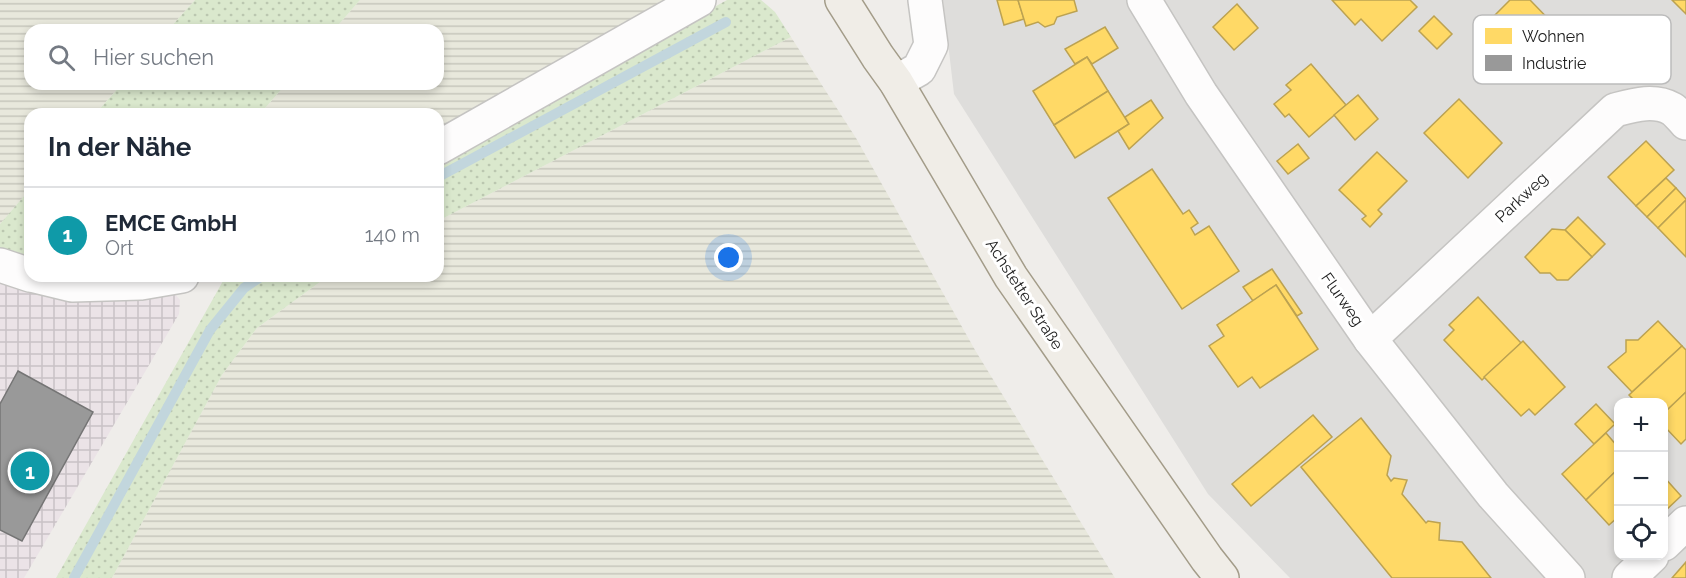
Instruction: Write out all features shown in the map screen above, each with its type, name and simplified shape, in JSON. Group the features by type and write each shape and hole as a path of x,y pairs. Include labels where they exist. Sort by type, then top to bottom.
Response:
{"main road":[{"name":"Achstetter Straße","path":"842,0 896,82 1011,277 1222,578"}],"street":[{"path":"444,145 699,0"},
{"path":"896,82 919,69 931,45 925,0"},
{"name":"Flurweg","path":"1144,0 1201,94 1370,339 1492,495 1568,578"},
{"name":"Parkweg","path":"1370,339 1615,110 1640,103 1656,104 1673,110 1686,123"},
{"path":"0,265 24,273"},
{"path":"60,282 72,285 147,282"},
{"path":"1668,540 1686,523"},
{"path":"1629,578 1647,560"}],"shaded area":[{"path":"0,0 195,0 173,24 24,24 24,90 117,90 100,108 24,108 24,196 0,224"},
{"path":"360,0 682,0 444,134 444,108 265,108 281,90 444,90 444,24 339,24"},
{"path":"943,0 1686,0 1686,578 1290,578 1208,494 954,94"},
{"path":"791,37 856,138 975,350 1115,578 112,578 222,375 257,328 320,282 444,282 444,218"},
{"path":"0,280 169,287 180,300 179,314 24,578 0,578"}],"green space":[{"path":"195,0 360,0 339,24 173,24"},
{"path":"727,0 761,0 775,12 791,37 444,218 444,157"},
{"path":"117,90 281,90 265,108 100,108"},
{"path":"24,196 24,258 0,248 0,224"},
{"path":"222,282 320,282 257,328 222,375 112,578 56,578"}],"building: Wohnen":[{"path":"997,0 1018,0 1024,19 1004,25"},
{"path":"1018,0 1074,0 1077,11 1057,17 1054,24 1045,27 1038,22 1026,26"},
{"path":"1332,0 1410,0 1417,7 1382,41 1361,19 1355,25"},
{"path":"1510,0 1530,0 1545,15 1495,15"},
{"path":"1672,0 1686,0 1686,14"},
{"path":"1237,4 1258,28 1234,50 1213,27"},
{"path":"1434,16 1452,34 1437,49 1419,31"},
{"path":"1105,27 1118,48 1092,64 1087,57 1075,64 1065,49"},
{"path":"1087,57 1108,91 1054,125 1033,91"},
{"path":"1311,64 1346,105 1309,137 1289,114 1285,117 1274,104 1291,90 1286,85"},
{"path":"1108,91 1129,124 1075,158 1054,125"},
{"path":"1358,95 1378,119 1355,140 1334,115"},
{"path":"1459,99 1502,143 1468,178 1424,133"},
{"path":"1151,100 1163,118 1129,149 1118,131 1129,124 1125,117"},
{"path":"1646,141 1674,170 1636,206 1608,177"},
{"path":"1298,144 1309,158 1288,174 1277,161"},
{"path":"1377,152 1407,181 1378,210 1382,214 1370,227 1362,219 1366,216 1339,190"},
{"path":"1152,169 1183,214 1189,210 1198,223 1191,228 1195,235 1209,226 1239,271 1182,309 1108,198"},
{"path":"1666,178 1676,188 1647,217 1636,206"},
{"path":"1676,188 1686,200 1658,228 1647,217"},
{"path":"1686,200 1686,257 1658,228"},
{"path":"1578,217 1605,244 1592,257 1565,230"},
{"path":"1552,229 1565,230 1592,257 1568,280 1557,280 1550,273 1540,273 1525,257"},
{"path":"1272,269 1302,313 1297,316 1276,285 1253,301 1243,287"},
{"path":"1276,285 1318,349 1260,388 1252,377 1238,387 1209,346 1224,336 1217,325"},
{"path":"1478,297 1521,343 1482,380 1444,340 1454,330 1449,325"},
{"path":"1658,321 1682,346 1632,392 1608,367 1626,352 1626,340 1638,340"},
{"path":"1523,341 1565,387 1535,415 1529,409 1521,416 1484,377"},
{"path":"1682,346 1686,350 1686,392 1668,409 1668,398 1632,398 1629,395"},
{"path":"1686,392 1686,439 1681,444 1668,430 1668,409"},
{"path":"1596,404 1614,423 1594,444 1575,424"},
{"path":"1313,415 1332,437 1251,506 1232,484"},
{"path":"1361,418 1391,456 1387,475 1391,481 1394,478 1407,480 1402,494 1426,523 1428,521 1440,523 1439,540 1462,542 1491,578 1392,578 1301,467"},
{"path":"1606,433 1614,442 1614,473 1586,500 1562,474"},
{"path":"1614,473 1614,521 1609,525 1586,500"},
{"path":"1668,481 1681,496 1668,508"},
{"path":"1686,562 1686,578 1672,578"}],"building: Industrie":[{"path":"18,371 93,412 22,541 0,530 0,404"}],"waterway":[{"path":"444,174 726,22"},
{"path":"74,578 210,330 244,288 253,282"}],"place":[{"name":"EMCE GmbH","path":"30,471"}]}
